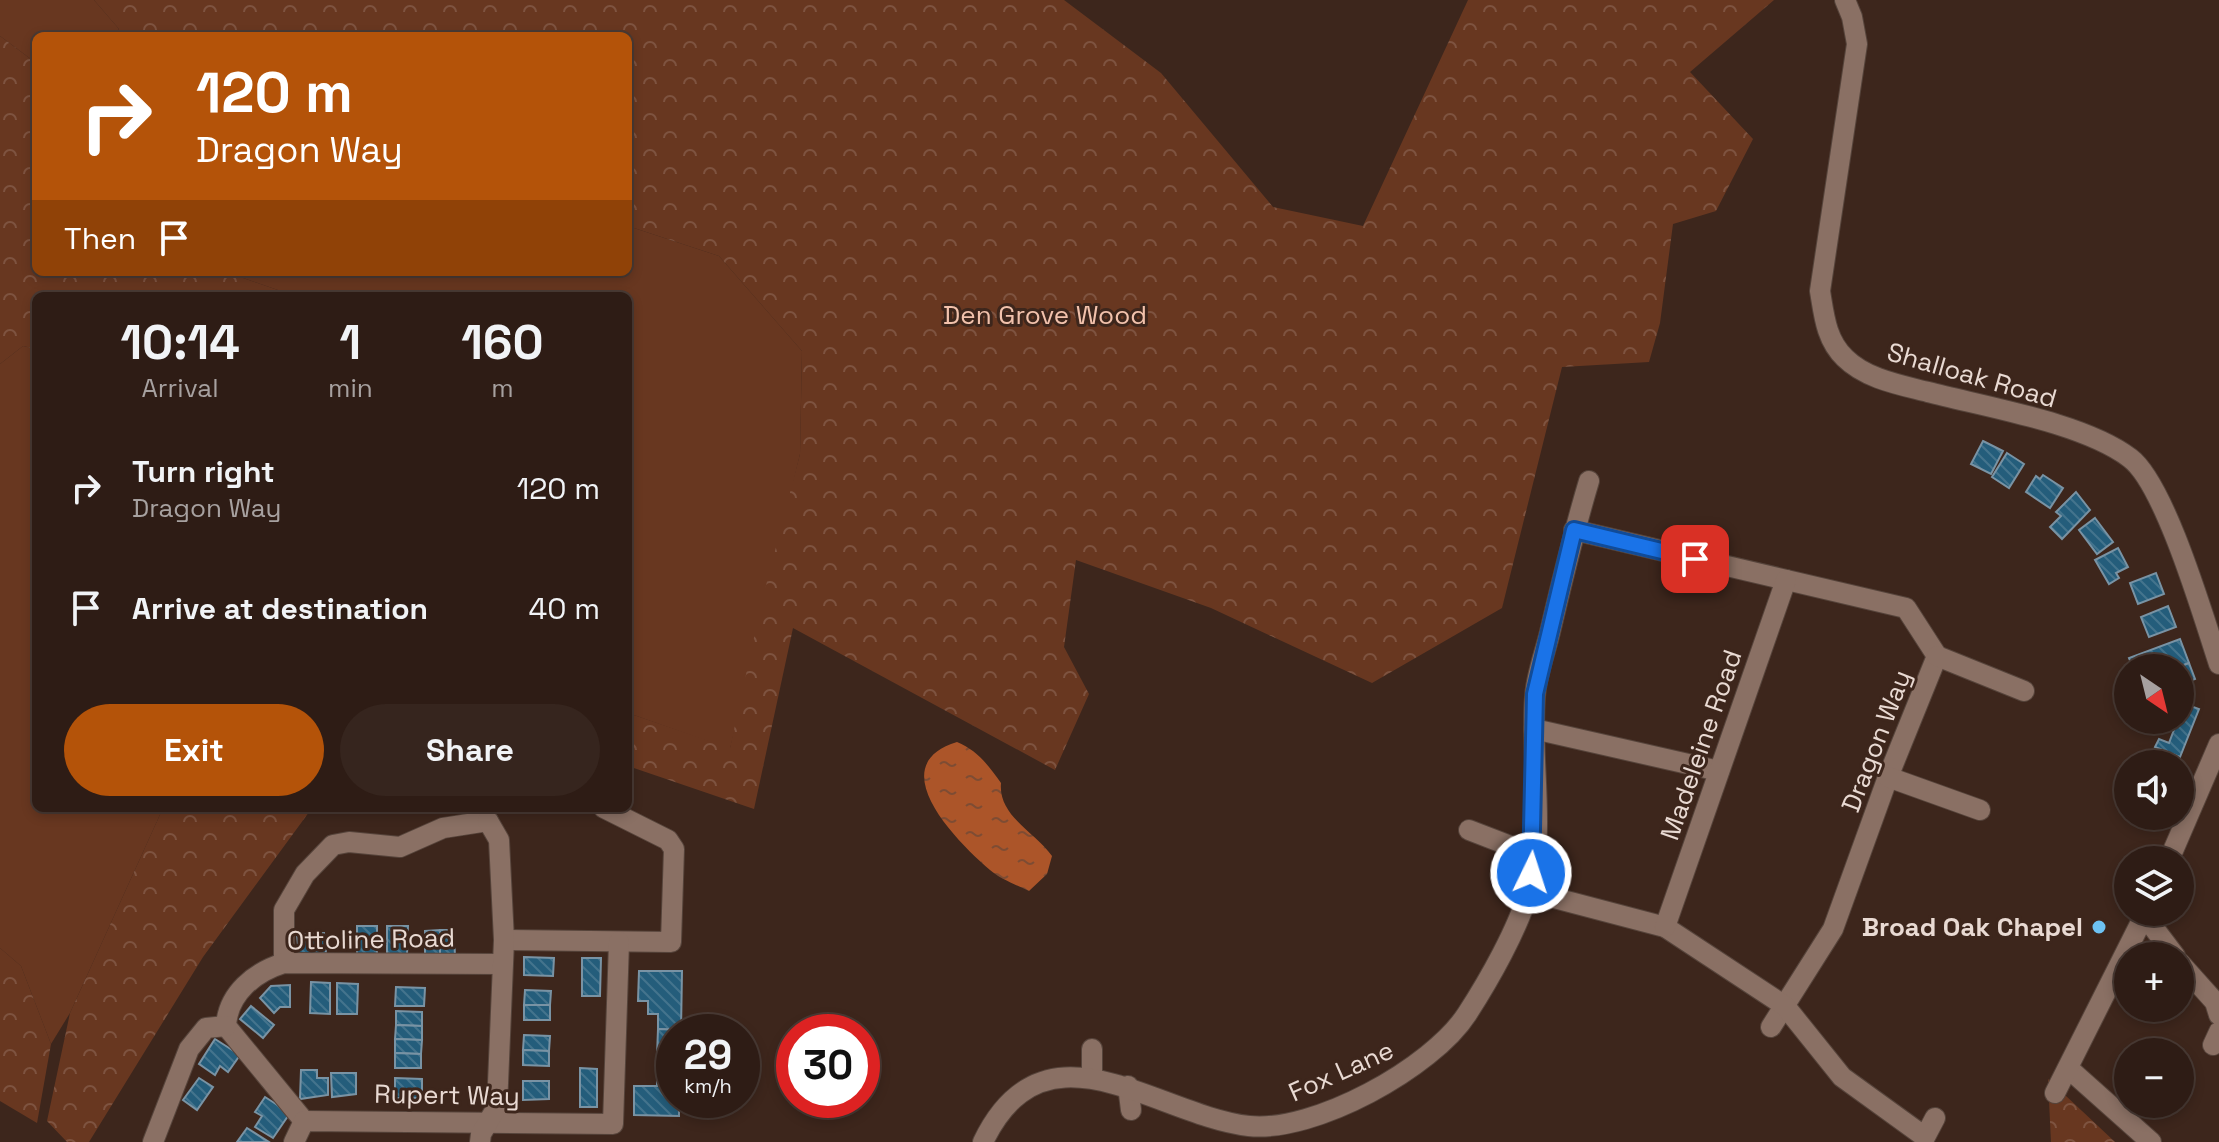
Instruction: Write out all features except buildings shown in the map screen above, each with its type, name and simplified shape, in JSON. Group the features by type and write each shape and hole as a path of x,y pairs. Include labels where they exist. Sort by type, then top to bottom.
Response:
{"street":[{"name":"Shalloak Road","path":"1845,0 1857,44 1820,291 1826,330 1845,358 1882,380 2093,437 2133,459 2153,487 2212,621 2219,664"},
{"name":"Fox Lane","path":"983,1142 1002,1110 1028,1087 1055,1078 1092,1078 1128,1086 1249,1134 1322,1112 1387,1084 1426,1059 1466,1016 1494,967 1528,891 1534,855 1535,694 1574,530 1589,481"},
{"name":"Dragon Way","path":"1574,530 1906,608 1937,656 1888,777 1833,929 1771,1027"},
{"name":"Madeleine Road","path":"1665,927 1786,580"},
{"path":"1937,656 2024,691"},
{"path":"1534,729 1719,771"},
{"path":"2175,846 2219,744"},
{"path":"1888,777 1980,810"},
{"path":"504,940 671,942 674,849 668,840 612,812"},
{"path":"284,963 284,910 305,874 333,845 349,842 400,847 443,828 492,815 499,840 504,940 497,1107 480,1142"},
{"path":"1469,830 1534,855"},
{"path":"1528,891 1665,927 1785,1006 1842,1077 1925,1137 1935,1118"},
{"path":"2055,1093 2139,926"},
{"path":"599,1130 619,942"},
{"name":"Ottoline Road","path":"226,1026 227,1010 242,989 261,970 284,963 502,964"},
{"path":"2194,979 2215,1002 2219,1015"},
{"path":"153,1142 189,1049 206,1028 226,1026 304,1121 294,1142"},
{"path":"1092,1049 1092,1078"},
{"path":"2068,1068 2151,1142"},
{"path":"1128,1086 1131,1110"},
{"name":"Rupert Way","path":"304,1121 488,1122 599,1130"}],"green space":[{"path":"0,0 94,0 119,29 116,32 32,32 32,60 0,36"},
{"name":"Den Grove Wood","path":"94,0 1064,0 1161,73 1273,207 1363,226 1468,0 1774,0 1690,72 1753,139 1716,211 1673,224 1660,323 1649,362 1562,367 1502,608 1372,683 1211,608 1076,560 1064,647 1089,694 1055,770 793,628 754,809 632,767 632,714 730,748 762,601 800,454 802,351 719,256 632,227 632,32 116,32 119,29"},
{"path":"0,36 32,60 32,276 238,276 284,292 32,292 32,348 23,346 0,364"},
{"path":"632,227 719,256 802,351 800,454 730,749 632,714 632,292 284,292 238,276 632,276"},
{"path":"23,346 32,348 32,812 161,812 70,1013 51,1044 21,966 0,948 0,364"},
{"path":"161,812 309,812 203,957 89,1142 67,1142 47,1121 70,1013"},
{"path":"0,948 21,966 51,1044 37,1123 0,1101"},
{"path":"2048,1079 2115,1142 2051,1142"}],"water":[{"path":"957,742 971,749 987,765 1001,783 1005,805 1011,814 1052,856 1047,874 1029,891 990,870 960,841 932,804 925,785 925,768 935,753"}],"place":[{"name":"Broad Oak Chapel","path":"2099,927"}],"route":[{"path":"1531,873 1534,855 1535,694 1574,530 1695,559"}]}
